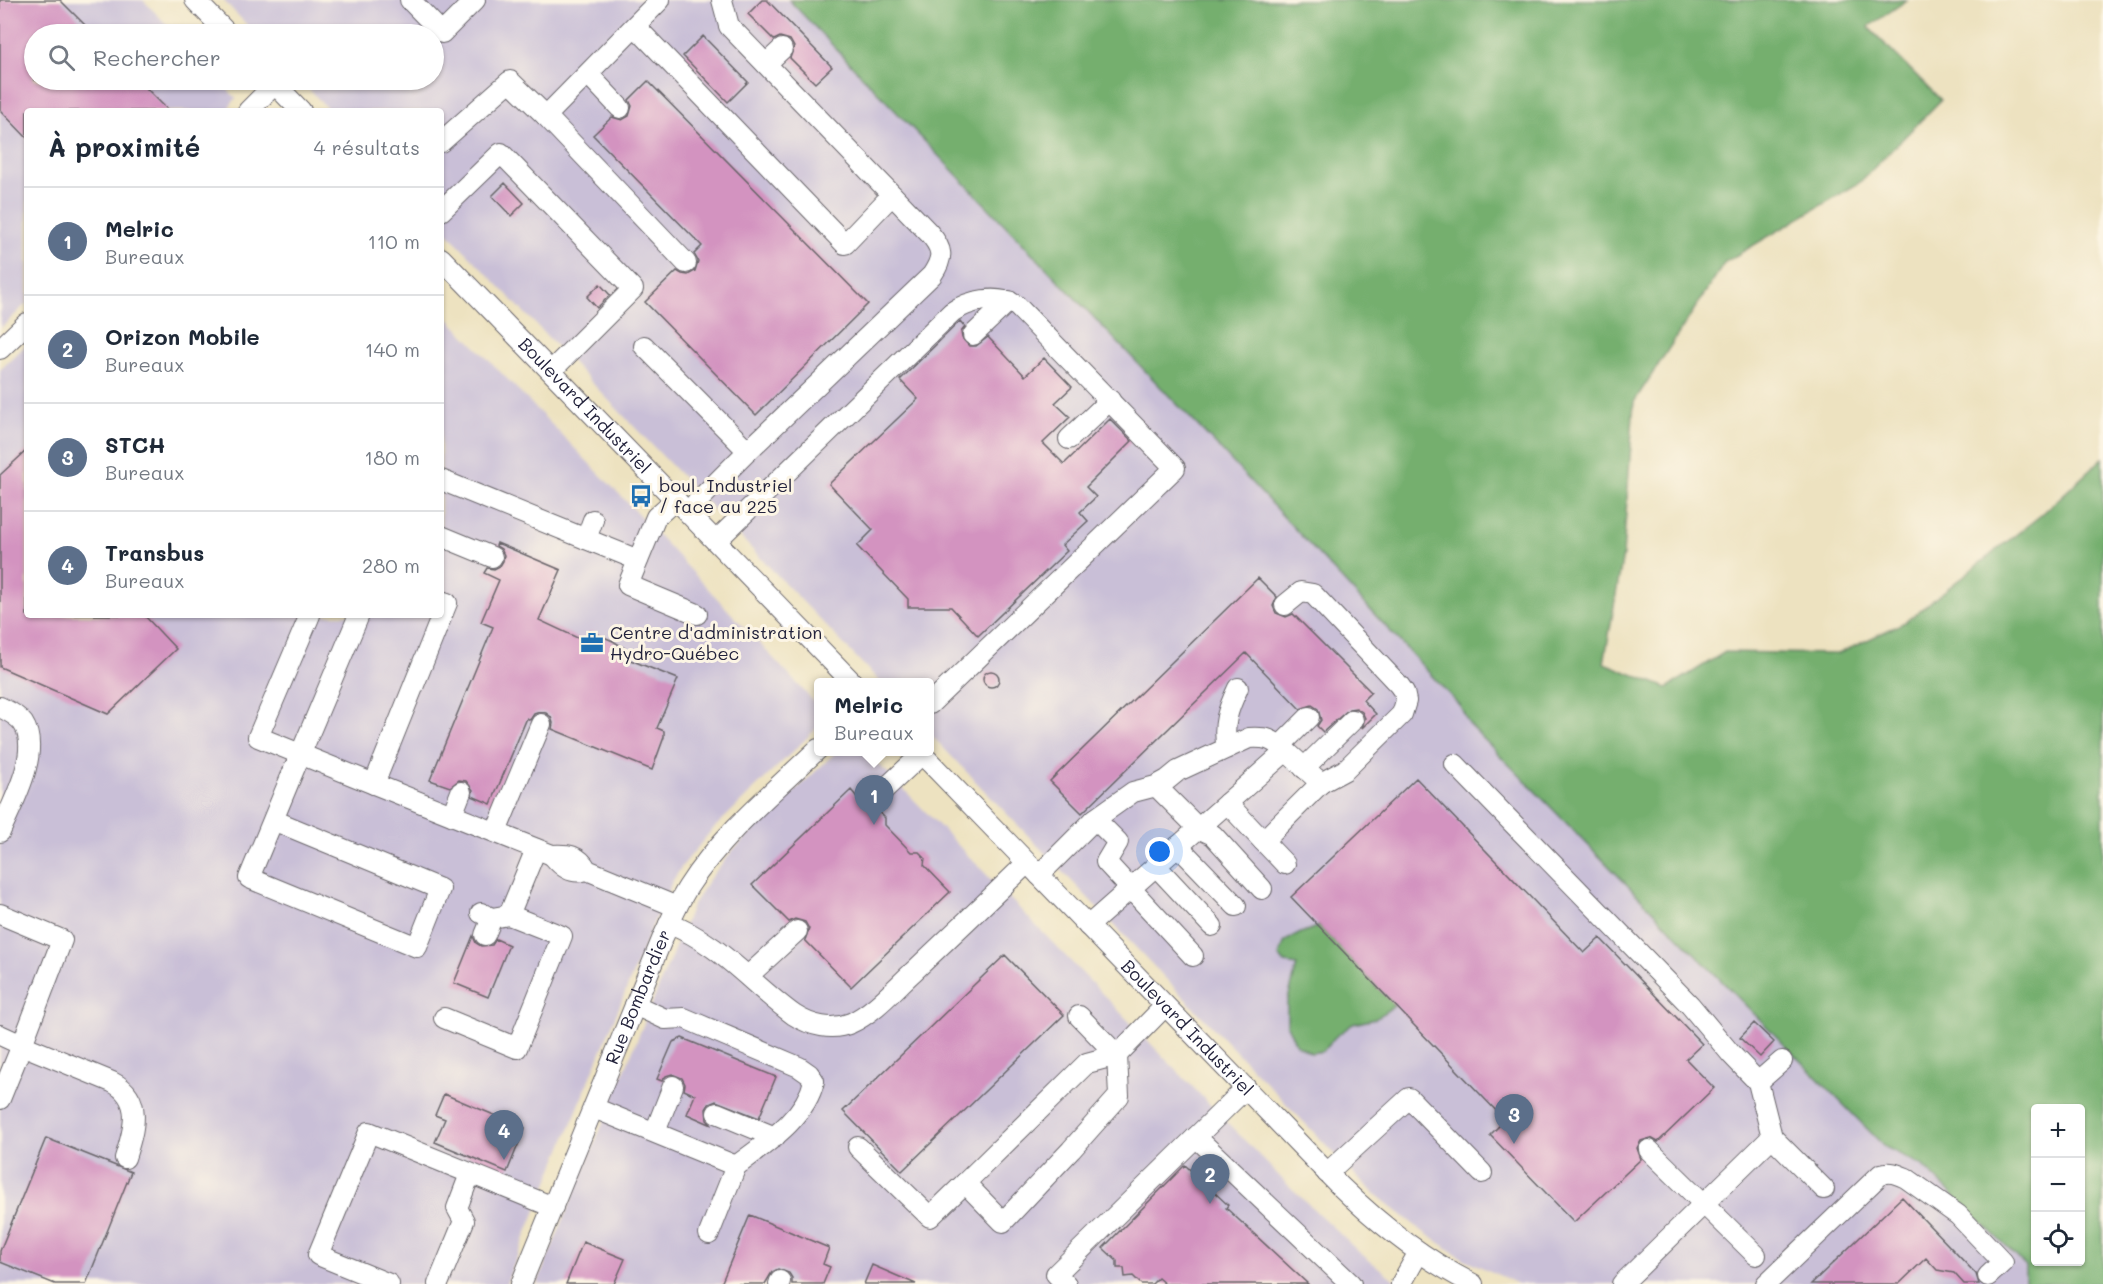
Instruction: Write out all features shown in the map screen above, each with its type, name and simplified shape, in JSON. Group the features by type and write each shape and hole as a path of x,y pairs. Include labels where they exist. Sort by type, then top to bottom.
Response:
{"street":[{"path":"195,0 218,24"},
{"path":"410,0 433,24"},
{"path":"444,31 475,0"},
{"path":"546,116 660,0"},
{"path":"697,614 628,585 656,517 682,505 748,452 932,275 941,255 938,244 729,26 722,0"},
{"path":"634,26 845,244 892,195"},
{"path":"766,64 782,49"},
{"path":"588,74 620,108"},
{"path":"444,139 510,81 686,262"},
{"path":"251,108 266,90"},
{"path":"281,90 298,108"},
{"path":"444,208 501,153 633,289 552,370"},
{"name":"Boulevard Industriel","path":"444,261 848,678"},
{"path":"716,541 952,312 970,303 985,300 1009,301 1023,310 1175,468 934,700"},
{"path":"973,335 1009,301"},
{"path":"0,350 24,326"},
{"path":"644,346 748,452"},
{"path":"1070,439 1110,400"},
{"path":"444,481 589,529 638,560"},
{"path":"444,537 492,557"},
{"path":"1263,841 1321,783 1345,770 1402,714 1406,701 1404,692 1387,671 1313,594 1301,592 1286,606"},
{"path":"309,618 258,737 544,852 566,854 582,860 587,870 673,915 795,1015 817,1026 849,1023 864,1015 1033,869 1133,792 1156,786 1178,771 1249,738 1274,740 1321,783"},
{"path":"273,820 440,889 417,947 249,878 273,820 358,618"},
{"path":"374,784 441,618"},
{"path":"1227,748 1224,724 1238,688"},
{"path":"0,707 21,721 28,740 25,773 0,832"},
{"path":"1088,926 1227,803 1283,748 1309,717"},
{"path":"1304,768 1353,720"},
{"path":"496,832 541,724"},
{"name":"Rue Bombardier","path":"522,1284 673,915 697,874 724,841 814,754"},
{"path":"874,799 918,756"},
{"name":"Boulevard Industriel","path":"924,756 1327,1173 1370,1214 1419,1252 1473,1284"},
{"path":"1455,764 1690,1005 1758,1082 1772,1137 1824,1189"},
{"path":"1156,786 1198,828 1213,835 1262,889"},
{"path":"452,815 461,792"},
{"path":"1227,803 1286,864"},
{"path":"1095,819 1118,842 1106,862 1193,956"},
{"path":"1178,846 1236,906"},
{"path":"444,1018 517,1048 562,936 492,920 544,852"},
{"path":"1156,866 1212,926"},
{"path":"0,914 62,940 0,1099"},
{"path":"748,976 797,931"},
{"path":"635,1005 665,1019 684,1018 799,1067 814,1081 795,1116 775,1137 736,1166 709,1234"},
{"path":"858,1147 930,1218 1087,1063 1117,1055 1166,1006"},
{"path":"965,1183 1003,1222 1119,1096 1117,1055 1079,1016"},
{"path":"0,1035 112,1082 128,1094 133,1105 134,1117 133,1130 125,1158"},
{"path":"1758,1082 1782,1061"},
{"path":"655,1132 674,1086"},
{"path":"1066,1284 1056,1274 1246,1088"},
{"path":"1327,1173 1410,1098 1482,1173"},
{"path":"594,1108 736,1166"},
{"path":"717,1113 775,1137"},
{"path":"389,1284 318,1255 369,1132 553,1207"},
{"path":"1196,1137 1351,1284"},
{"path":"1622,1284 1772,1137"},
{"path":"1649,1150 1756,1256"},
{"path":"1766,1284 1881,1174 1887,1172 1906,1178 1958,1215 2003,1262 1988,1276"},
{"path":"438,1284 464,1221 457,1208 470,1174"},
{"path":"1401,1284 1419,1252"}],"shaded area":[{"path":"0,0 143,0 166,24 24,24 24,90 228,90 236,98 228,108 24,108 24,306 0,329"},
{"path":"223,0 789,0 1222,451 1460,706 1469,724 1885,1147 1922,1165 2025,1265 2025,1284 1518,1284 1464,1259 1422,1231 1354,1174 934,738 934,678 876,678 444,229 444,108 327,108 310,90 444,90 444,24 246,24"},
{"path":"444,314 625,500 814,702 814,731 711,831 672,882 506,1284 0,1284 0,370 24,347 24,618 444,618"},
{"path":"832,756 868,756 887,772 1285,1182 1360,1253 1400,1284 537,1284 692,906 708,881 733,850"}],"green space":[{"path":"789,0 1907,0 1868,27 1941,100 1859,183 1725,262 1634,402 1623,555 1604,663 1667,688 1725,652 1838,654 1905,622 2041,515 2103,458 2103,1284 2025,1284 2025,1265 1922,1165 1885,1147 1469,724 1460,706 1222,451"},
{"path":"1319,926 1395,1005 1375,1019 1353,1024 1335,1037 1323,1051 1311,1053 1296,1044 1287,1025 1287,1003 1297,965 1285,963 1279,956 1285,941"}],"building":[{"path":"0,0 60,0 84,24 24,24 24,90 148,90 166,108 24,108 24,135 0,110"},
{"path":"762,0 767,0 832,67 815,83 790,58 794,47 790,40 780,37 774,40 748,14"},
{"path":"703,36 748,82 728,102 683,56"},
{"path":"648,81 868,304 756,415 645,302 677,271 688,275 695,271 698,261 694,254 702,246 593,135 612,117 622,120 629,116 632,106 629,100"},
{"path":"505,183 524,203 511,216 492,196"},
{"path":"600,284 610,295 597,308 587,297"},
{"path":"960,321 965,327 961,332 962,338 969,346 976,346 988,337 1025,376 1044,358 1072,387 1055,403 1070,417 1043,443 1064,464 1110,419 1132,441 1086,487 1096,497 1080,512 1088,521 1062,545 1067,551 978,636 951,607 908,607 908,599 857,546 873,530 829,484 918,399 900,380"},
{"path":"24,453 24,618 147,618 176,649 108,714 0,667 0,475"},
{"path":"497,543 561,570 539,620 586,642 590,631 631,652 628,659 678,679 657,728 664,731 664,737 652,770 552,729 551,717 540,712 534,714 530,720 527,718 491,804 472,796 473,790 466,781 459,780 450,787 430,780 493,627 481,622 499,580 484,573 487,568 494,569 500,566 503,561 504,555 496,546"},
{"path":"1258,578 1277,597 1273,606 1276,613 1286,617 1293,614 1371,692 1363,700 1376,714 1362,728 1365,718 1362,712 1356,708 1349,709 1323,732 1317,726 1321,720 1318,709 1312,705 1300,709 1246,653 1082,813 1050,781"},
{"path":"991,671 999,679 991,687 983,679"},
{"path":"1416,778 1584,953 1600,938 1702,1044 1686,1059 1714,1088 1658,1142 1651,1138 1641,1141 1637,1148 1641,1159 1574,1222 1490,1135 1505,1120 1291,897"},
{"path":"851,790 866,808 879,811 885,818 885,825 911,852 919,852 925,858 924,865 950,892 851,987 805,940 809,929 805,922 795,919 789,922 752,885"},
{"path":"473,936 476,943 481,946 492,945 496,939 509,945 488,997 454,983"},
{"path":"1005,955 1064,1015 902,1171 843,1111"},
{"path":"1754,1023 1774,1042 1760,1057 1740,1038"},
{"path":"682,1038 776,1077 759,1118 716,1101 709,1104 706,1109 707,1120 712,1125 687,1114 695,1095 684,1090 685,1084 682,1078 672,1074 666,1076 662,1081 657,1079 673,1042"},
{"path":"444,1094 525,1128 507,1172 435,1142 445,1119 435,1115"},
{"path":"46,1138 131,1172 86,1284 55,1284 0,1262 0,1251"},
{"path":"1185,1165 1228,1205 1226,1208 1308,1284 1165,1284 1158,1278 1152,1284 1141,1284 1133,1276 1125,1277 1124,1268 1117,1268 1117,1261 1103,1248"},
{"path":"1902,1197 1976,1274 1979,1284 1964,1284 1954,1273 1937,1270 1926,1258 1899,1284 1811,1284"},
{"path":"750,1215 829,1248 823,1264 830,1267 823,1284 792,1284 789,1273 778,1269 772,1272 765,1284 721,1284"},
{"path":"583,1242 625,1259 614,1284 566,1284"},
{"path":"872,1265 916,1284 864,1284"}],"place":[{"name":"boul. Industriel / face au 225","path":"641,496"},
{"name":"Centre d'administration Hydro-Québec","path":"592,643"},
{"name":"Melric","path":"874,825"},
{"name":"STCH","path":"1514,1144"},
{"name":"Transbus","path":"504,1160"},
{"name":"Orizon Mobile","path":"1210,1204"}]}
